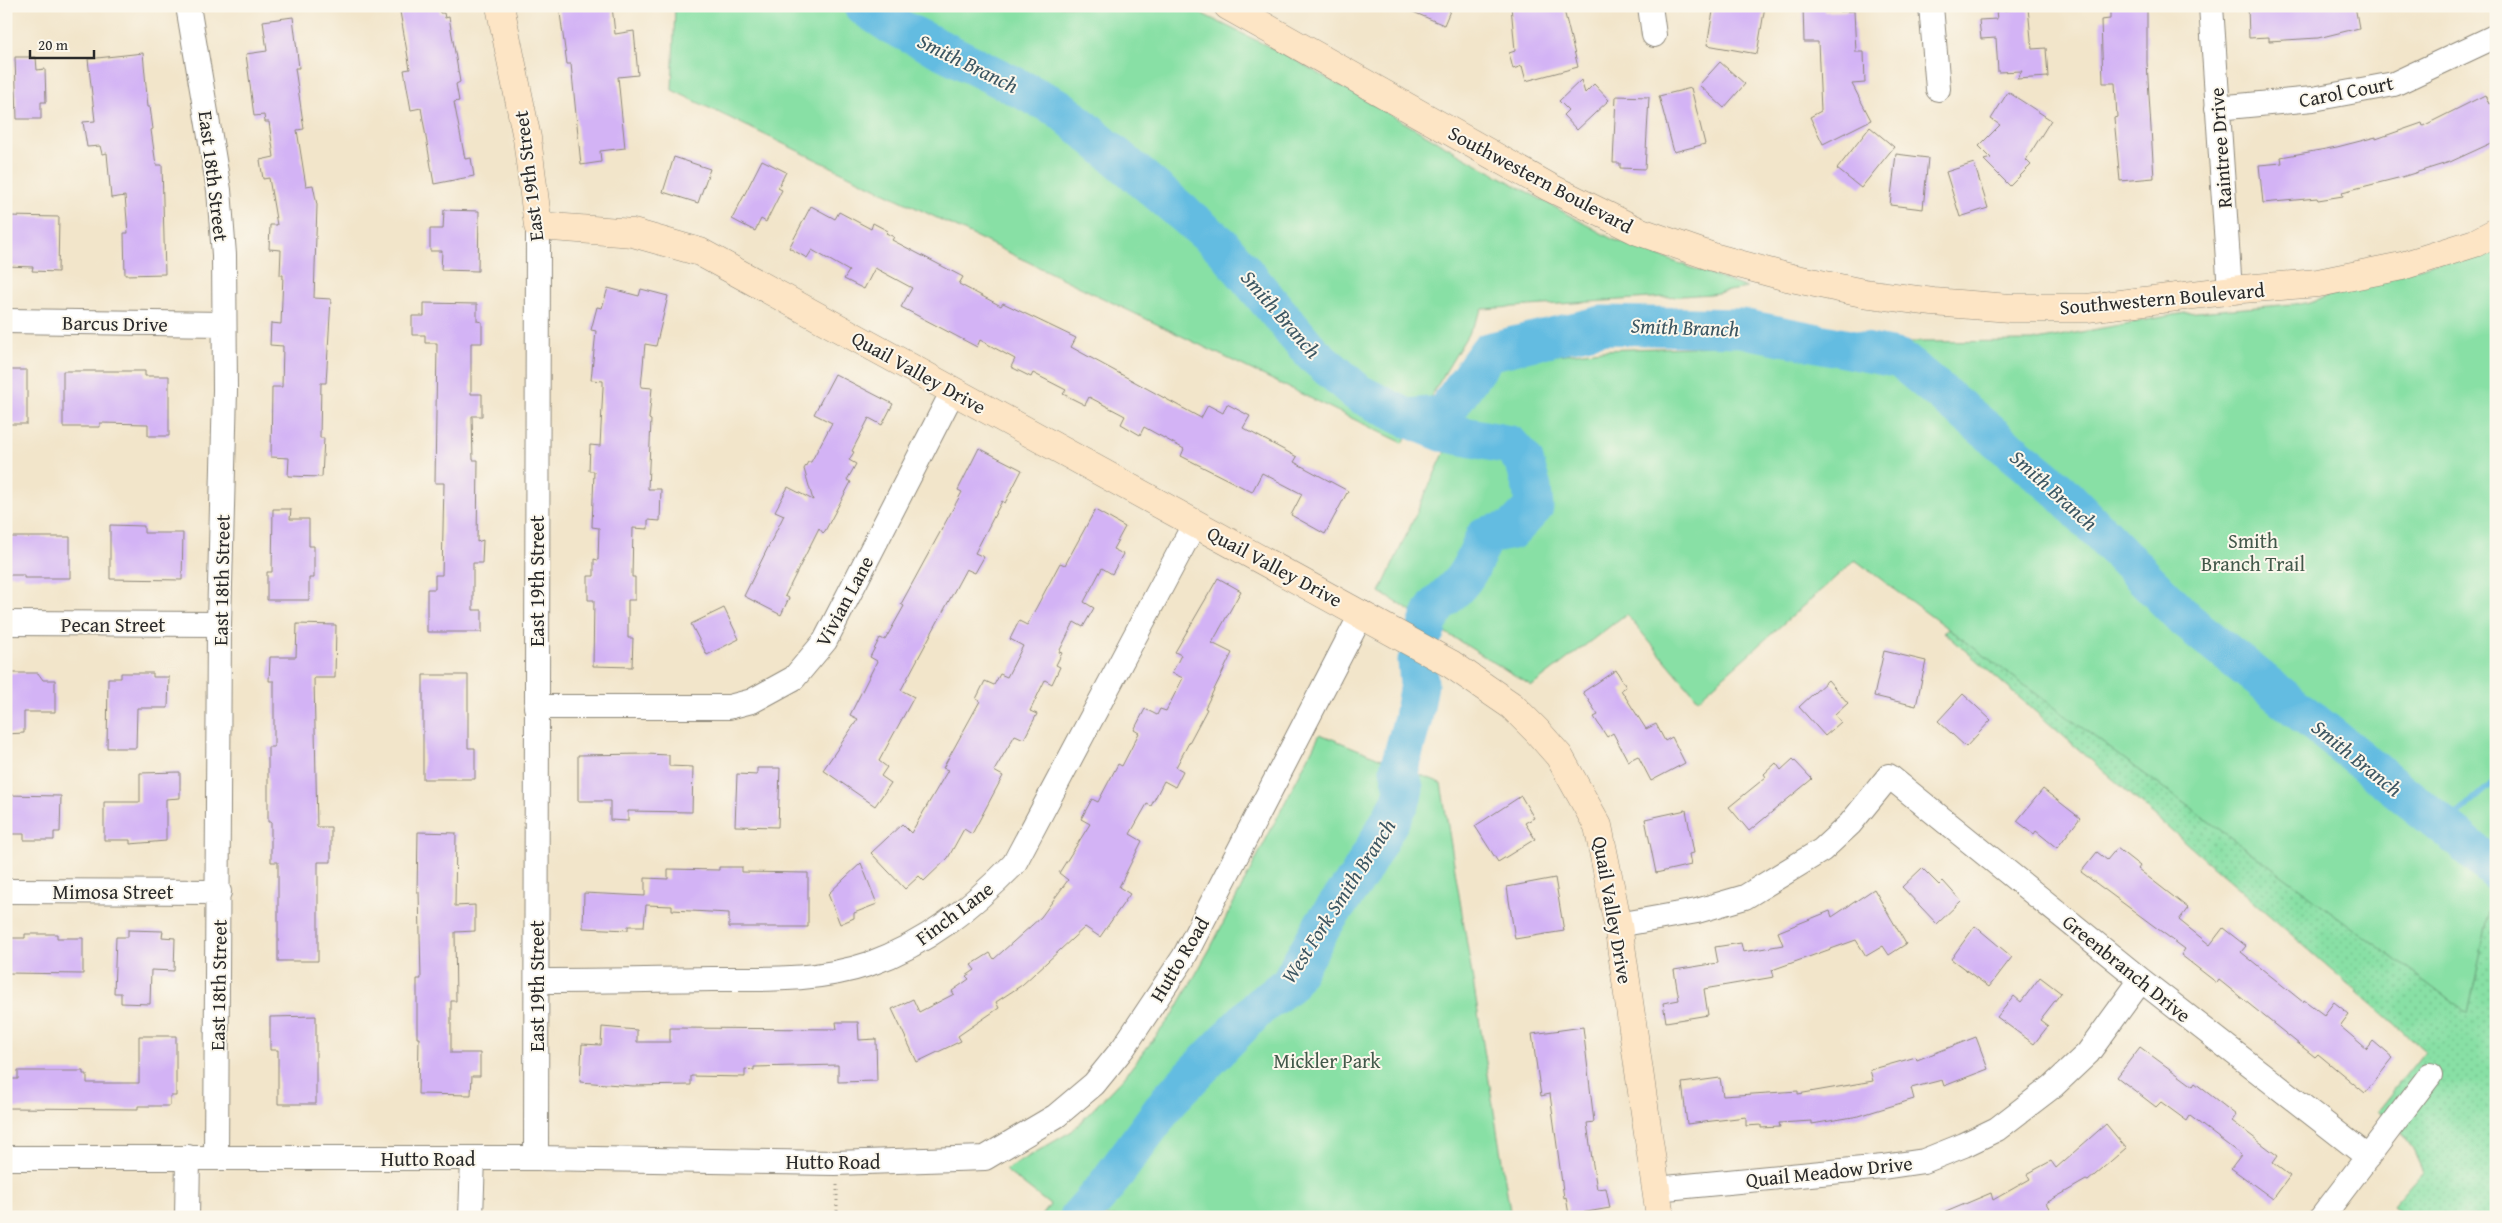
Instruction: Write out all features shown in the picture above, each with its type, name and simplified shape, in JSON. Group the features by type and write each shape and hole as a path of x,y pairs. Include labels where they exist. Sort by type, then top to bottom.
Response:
{"street":[{"name":"East 18th Street","path":"188,6 218,190 224,255 225,390 219,624 219,892 216,1157"},
{"name":"East 19th Street","path":"500,6 527,138 538,226 536,1158"},
{"name":"Southwestern Boulevard","path":"1228,6 1549,188 1638,231 1714,257 1787,278 1863,293 1933,302 2010,308 2087,308 2230,290 2318,283 2402,266 2475,243 2496,232"},
{"path":"1650,6 1654,35"},
{"path":"1931,6 1938,89"},
{"name":"Raintree Drive","path":"2211,6 2230,290"},
{"name":"Carol Court","path":"2217,108 2313,99 2394,84 2496,36"},
{"name":"Quail Valley Drive","path":"538,226 633,233 700,252 1362,613 1476,680 1512,706 1559,756 1598,826 1618,924 1660,1217"},
{"name":"Barcus Drive","path":"6,321 224,324"},
{"name":"Vivian Lane","path":"536,707 729,707 752,701 794,678 825,641 953,391"},
{"name":"Finch Lane","path":"537,982 774,979 822,976 868,964 913,945 946,924 982,897 1014,864 1196,523"},
{"name":"Hutto Road","path":"6,1158 536,1158 835,1163 985,1158 1056,1116 1094,1084 1124,1047 1184,957 1362,613"},
{"name":"Pecan Street","path":"6,623 219,624"},
{"name":"Greenbranch Drive","path":"1618,924 1697,911 1745,897 1822,850 1850,824 1889,776 2141,980 2368,1157"},
{"name":"Mimosa Street","path":"6,890 219,892"},
{"name":"Quail Meadow Drive","path":"1656,1189 1882,1167 1924,1161 1964,1145 1997,1129 2053,1086 2088,1052 2141,980"},
{"path":"2322,1217 2430,1075"},
{"path":"187,1217 188,1157"},
{"path":"471,1217 472,1158"}],"path":[{"path":"835,1163 837,1217"}],"green space":[{"path":"675,6 1186,6 1290,57 1612,239 1747,288 1711,294 1483,309 1403,443 672,90"},
{"name":"Smith Branch Trail","path":"2496,244 2496,879 2468,1013 1855,560 1698,699 1626,614 1532,686 1380,592 1482,371 1520,359 1602,350 1806,343 2032,341 2185,313 2306,303"},
{"path":"2084,554 2496,854 2496,1217 2406,1217 2393,1206 2423,1172 2402,1131 2377,1111 2425,1051 1944,632"},
{"name":"Mickler Park","path":"1320,734 1441,783 1511,1217 1041,1217 1050,1205 1005,1170 1072,1131 1124,1077 1174,1013 1211,947"}],"building":[{"path":"399,6 439,6 440,13 444,13 445,18 449,17 460,82 456,84 459,101 454,102 465,159 471,158 474,176 434,184 421,108 411,110 404,70 410,69"},
{"path":"559,6 612,6 615,34 634,31 638,75 618,77 625,148 600,151 601,162 581,165 571,64 567,64"},
{"path":"1399,6 1452,6 1444,25"},
{"path":"1511,6 1563,6 1578,67 1526,81 1522,66 1513,69 1509,53 1515,51"},
{"path":"1714,6 1765,6 1757,54 1707,45"},
{"path":"1803,6 1824,6 1824,12 1854,11 1856,52 1864,52 1865,83 1852,84 1871,120 1823,144 1810,117 1821,111 1818,42 1804,42"},
{"path":"2110,6 2147,6 2147,62 2154,178 2120,181 2114,118 2117,117 2115,83 2103,83 2101,20 2110,19"},
{"path":"2248,6 2355,6 2359,28 2318,38 2269,41 2269,37 2249,38"},
{"path":"2028,8 2032,49 2046,48 2048,77 2017,79 2022,71 1998,72 1996,38 1981,39 1979,20 1997,19 1996,11"},
{"path":"293,17 299,68 295,68 304,129 297,130 306,186 313,185 317,205 314,298 331,299 326,383 321,383 320,438 324,438 322,477 288,476 289,458 271,457 272,387 282,387 283,346 270,345 271,323 281,324 283,275 280,275 281,250 269,249 270,225 277,225 269,178 263,179 260,160 274,157 269,122 265,122 264,115 254,116 246,54 267,51 263,21"},
{"path":"143,53 156,165 162,165 165,274 125,275 124,233 128,233 125,196 111,198 107,153 102,154 100,146 87,147 83,122 95,121 88,59"},
{"path":"15,57 36,57 37,70 45,69 46,102 41,102 41,119 17,119"},
{"path":"1720,62 1745,84 1724,108 1699,85"},
{"path":"1581,80 1585,93 1594,84 1609,100 1577,130 1563,115 1568,110 1559,101"},
{"path":"1691,88 1705,144 1674,152 1659,96"},
{"path":"2008,92 2051,120 2026,160 2031,165 2010,186 1984,160 1991,158 1979,146 2000,125 1991,119"},
{"path":"2485,95 2489,104 2496,100 2496,141 2450,162 2402,177 2342,192 2343,196 2318,200 2317,198 2263,203 2259,165 2282,163 2281,157 2337,147 2376,137 2376,139 2422,123 2423,126"},
{"path":"1616,96 1649,97 1645,169 1620,168 1620,163 1613,163"},
{"path":"1870,127 1894,147 1861,188 1837,169"},
{"path":"1896,154 1928,158 1923,209 1890,205"},
{"path":"674,157 710,169 698,203 663,192"},
{"path":"762,160 786,172 778,188 782,190 766,222 761,219 755,231 732,219"},
{"path":"1974,163 1988,208 1960,217 1946,172"},
{"path":"811,206 835,219 839,212 871,229 873,223 888,231 886,233 894,237 892,240 963,277 959,284 1001,306 1003,303 1076,338 1071,347 1201,418 1208,405 1223,413 1227,404 1250,416 1243,428 1297,457 1294,462 1348,491 1325,534 1291,515 1302,494 1262,473 1252,492 1181,456 1184,449 1144,427 1140,435 1121,424 1125,416 1089,397 1085,405 1063,394 1066,390 1033,373 1031,377 1011,367 1015,359 980,340 977,347 901,307 912,288 875,268 864,289 844,279 849,271 812,250 807,258 789,248"},
{"path":"444,210 479,211 478,271 441,270 442,251 430,251 430,229 443,229"},
{"path":"8,216 59,217 58,272 32,271 33,267 6,266"},
{"path":"608,288 639,296 641,289 668,296 656,346 645,344 641,387 652,388 649,419 651,420 648,489 661,489 660,521 648,520 648,529 633,528 632,577 635,577 635,600 628,600 628,638 633,638 632,667 593,666 594,600 588,600 588,576 594,576 594,559 598,560 599,528 592,527 594,471 589,471 590,445 600,446 603,387 603,381 591,380 596,331 591,330 597,307 602,308"},
{"path":"424,303 477,304 477,321 482,322 482,343 471,343 471,394 482,394 482,416 472,416 473,460 478,460 477,542 483,540 482,563 473,563 473,610 482,610 482,632 427,632 427,589 435,589 435,575 442,575 444,483 435,483 437,343 425,343 425,335 412,335 412,316 424,316"},
{"path":"6,370 27,370 27,424 6,424"},
{"path":"63,371 145,371 145,376 169,376 169,436 148,436 148,424 100,423 100,427 63,427"},
{"path":"835,374 893,404 882,425 869,418 849,460 856,464 847,480 851,482 825,531 823,533 819,528 785,596 789,598 781,615 744,596 784,515 775,511 788,487 813,500 804,469 808,462 811,462 832,423 814,414"},
{"path":"979,448 1022,470 1005,503 1002,501 975,553 984,557 975,573 966,569 901,690 914,697 879,761 887,767 881,776 891,783 875,806 823,770 858,719 850,715 877,661 870,657 880,638 885,640 904,606 901,604 962,492 958,490"},
{"path":"273,509 291,509 290,519 309,519 309,546 314,546 314,578 309,578 309,600 267,600 267,572 272,572"},
{"path":"1095,510 1125,527 1113,549 1123,554 1112,574 1102,568 1084,602 1094,608 1083,627 1074,622 1059,652 1062,653 1056,665 1060,667 1052,684 1045,680 1030,711 1037,714 1024,739 1015,735 994,771 1003,776 972,834 964,829 948,858 924,881 919,876 905,889 871,853 902,824 911,833 948,770 943,768 980,701 976,699 985,681 994,685 1000,674 1007,677 1023,646 1010,639 1019,621 1027,625 1060,563 1065,565"},
{"path":"110,525 144,526 144,533 183,533 182,580 110,579"},
{"path":"6,537 70,537 70,578 24,578 24,575 6,575"},
{"path":"1218,578 1241,591 1212,643 1232,653 1205,708 1207,709 1176,767 1183,771 1175,787 1164,781 1151,806 1147,804 1130,834 1142,841 1119,887 1130,894 1100,937 1085,927 1022,985 996,1002 999,1008 958,1036 961,1041 917,1062 892,1009 913,999 919,1012 954,994 952,991 969,979 966,976 975,970 971,965 990,953 994,959 1041,917 1068,880 1059,873 1090,824 1081,819 1092,799 1098,802 1118,764 1122,766 1139,733 1134,730 1145,709 1157,715 1160,709 1166,711 1183,678 1172,673 1181,655 1175,652"},
{"path":"724,608 739,639 707,655 691,624"},
{"path":"297,624 336,625 335,678 314,678 317,827 331,827 331,862 318,862 318,961 278,961 278,862 271,862 271,822 268,822 268,747 274,747 274,681 269,681 270,657 296,657"},
{"path":"1884,651 1926,661 1916,706 1874,696"},
{"path":"1616,670 1626,687 1621,690 1646,729 1656,724 1665,741 1672,737 1685,763 1651,781 1638,756 1628,761 1613,733 1607,737 1594,717 1598,715 1583,692"},
{"path":"6,673 38,673 43,680 55,680 55,712 24,712 24,733 6,734"},
{"path":"121,673 153,673 153,677 169,677 168,708 137,708 136,748 107,748 108,678 121,678"},
{"path":"423,675 468,675 468,748 475,748 475,779 423,779"},
{"path":"1828,680 1848,703 1835,715 1841,722 1825,736 1799,707"},
{"path":"1963,694 1991,720 1966,747 1938,721"},
{"path":"578,755 669,755 669,766 693,767 692,812 628,811 628,821 610,820 610,801 578,801"},
{"path":"1793,759 1812,779 1749,831 1729,807 1766,777 1764,774 1776,763 1781,770"},
{"path":"757,768 780,768 778,827 735,826 737,774 757,775"},
{"path":"180,772 180,798 166,799 166,841 130,844 130,840 104,840 104,802 140,802 140,773"},
{"path":"2043,789 2080,818 2057,848 2036,831 2034,834 2017,821"},
{"path":"6,795 61,796 60,832 54,832 54,840 24,840 24,834 6,834"},
{"path":"1521,796 1534,818 1525,823 1535,839 1498,862 1475,826"},
{"path":"1686,810 1694,853 1689,854 1691,865 1656,873 1645,819"},
{"path":"418,832 456,833 455,906 475,905 475,931 455,932 456,1001 451,1001 451,1053 480,1053 480,1076 472,1076 471,1095 418,1094 417,979 421,979 419,892 417,892"},
{"path":"2117,848 2140,866 2138,869 2188,908 2179,920 2210,945 2223,928 2246,946 2241,952 2303,1002 2304,1000 2324,1015 2334,1002 2349,1014 2340,1026 2367,1049 2373,1041 2393,1058 2365,1093 2318,1054 2315,1057 2219,980 2217,983 2181,955 2185,949 2081,872 2097,852 2107,860"},
{"path":"861,863 877,904 854,913 854,918 840,924 828,894"},
{"path":"719,867 742,867 742,872 808,873 808,927 729,927 729,913 672,910 672,906 646,905 644,926 628,926 628,930 583,928 584,893 645,896 645,878 668,879 668,869 719,870"},
{"path":"1922,868 1939,885 1943,881 1961,901 1937,924 1902,887"},
{"path":"1555,878 1564,931 1515,939 1507,887"},
{"path":"1874,889 1906,944 1889,955 1883,946 1866,956 1856,940 1772,970 1774,977 1704,989 1708,1015 1666,1022 1663,1003 1679,1000 1674,970 1718,963 1715,947 1741,943 1743,952 1783,945 1778,932 1830,911 1832,917"},
{"path":"1975,926 2012,957 1989,987 1951,959"},
{"path":"128,930 163,931 162,937 175,938 174,971 151,970 150,1004 121,1003 121,993 114,993 116,937 128,937"},
{"path":"25,934 57,934 57,938 83,938 83,974 6,973 6,938 25,938"},
{"path":"2040,977 2061,993 2040,1020 2048,1026 2034,1044 1997,1017 2014,996 2021,1002"},
{"path":"316,1016 316,1104 278,1104 278,1050 270,1050 270,1017"},
{"path":"836,1022 858,1022 859,1040 876,1039 877,1081 838,1082 838,1065 754,1067 754,1070 745,1069 745,1077 691,1076 691,1085 633,1086 580,1082 582,1044 601,1045 602,1027 637,1030 637,1042 670,1042 670,1028 837,1029"},
{"path":"1583,1027 1594,1122 1587,1123 1592,1159 1597,1189 1606,1188 1610,1208 1569,1215 1566,1197 1564,1198 1550,1094 1541,1096 1532,1034"},
{"path":"139,1036 176,1036 176,1096 170,1096 170,1106 138,1106 138,1109 6,1108 6,1079 18,1079 18,1071 83,1071 83,1074 87,1074 87,1083 139,1083"},
{"path":"1976,1037 1988,1069 1944,1086 1942,1080 1911,1088 1914,1099 1859,1116 1812,1124 1812,1121 1779,1123 1780,1127 1761,1128 1761,1125 1746,1126 1746,1117 1687,1124 1682,1083 1720,1078 1723,1096 1798,1091 1798,1094 1873,1081 1870,1070 1916,1057 1917,1060"},
{"path":"2140,1047 2193,1086 2195,1083 2236,1115 2232,1121 2278,1156 2273,1163 2290,1176 2273,1199 2231,1168 2241,1155 2190,1116 2187,1121 2161,1102 2156,1107 2117,1077"},
{"path":"2106,1124 2126,1148 2088,1181 2086,1180 2046,1203 2050,1210 2039,1217 1934,1217 1991,1193 1993,1200 2030,1179 2027,1174 2051,1161 2056,1168"}],"waterway":[{"name":"Smith Branch","path":"863,6 890,24 1059,108 1222,246 1312,353 1358,393 1407,418 1443,415 1488,352 1602,325 1741,328 1900,359 2059,490 2186,620 2456,836 2496,871"},
{"name":"West Fork Smith Branch","path":"1410,419 1442,432 1510,445 1524,461 1532,488 1534,507 1512,530 1485,536 1467,573 1432,613 1426,630"},
{"name":"West Fork Smith Branch","path":"1079,1217 1103,1190 1170,1099 1259,1007 1289,984 1324,923 1358,877 1401,801 1404,788 1399,769 1413,718 1419,684 1417,661"},
{"path":"2444,826 2496,780"}]}
